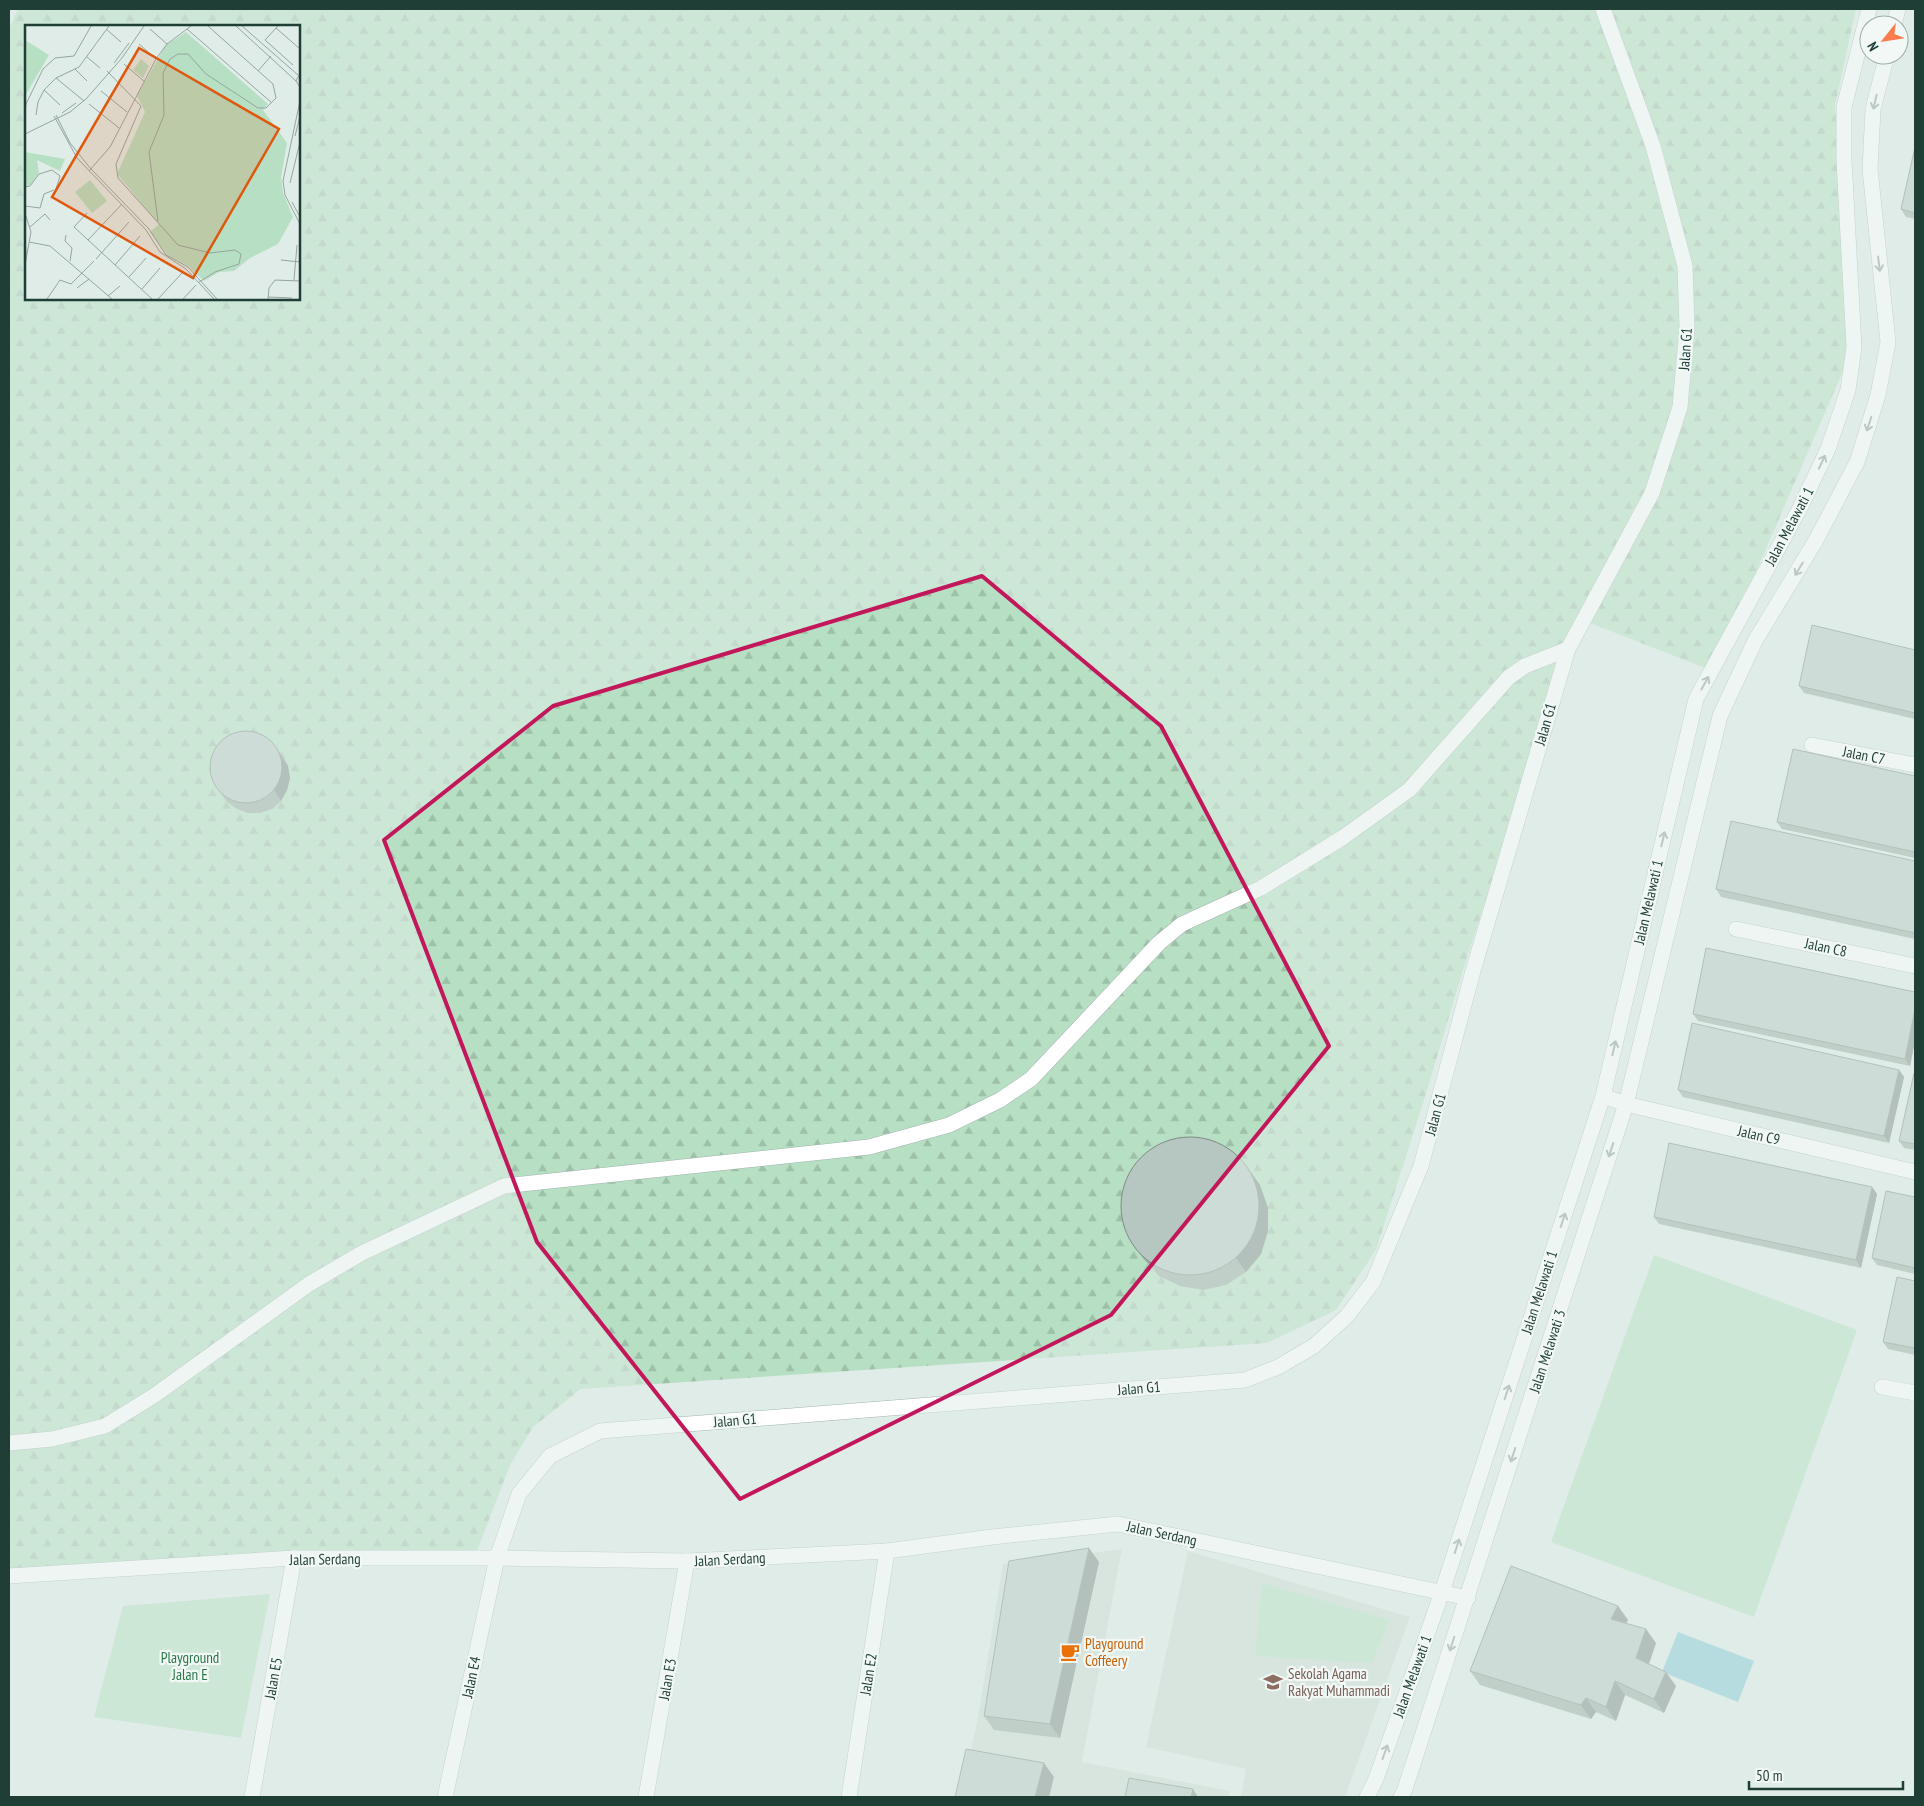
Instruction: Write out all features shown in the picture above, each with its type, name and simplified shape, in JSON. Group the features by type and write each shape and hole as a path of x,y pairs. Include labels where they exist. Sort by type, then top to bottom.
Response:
{"street":[{"name":"Jalan G1","path":"497,1558 519,1494 550,1456 600,1431 1245,1380 1278,1367 1314,1346 1347,1316 1373,1282 1420,1166 1473,972 1568,649 1652,493 1680,407 1687,328 1685,266 1653,146 1602,9"},
{"name":"Jalan Melawati 1","path":"1367,1797 1376,1779 1442,1592 1603,1096 1696,699 1800,508 1828,449 1848,390 1854,347 1844,160 1844,107 1869,9"},
{"name":"Jalan Melawati 1","path":"1626,1104 1720,716 1755,641 1816,540 1857,462 1878,395 1888,342 1870,169 1873,109 1884,65"},
{"path":"9,1444 52,1439 105,1426 156,1395 309,1284 362,1254 504,1186 869,1147 949,1125 1000,1100 1031,1079 1152,950 1182,924 1261,888 1342,838 1409,790 1509,677 1524,666 1568,649"},
{"name":"Jalan C7","path":"1812,746 1915,765"},
{"name":"Jalan C8","path":"1736,929 1915,966"},
{"name":"Jalan C9","path":"1603,1096 1626,1104 1915,1172"},
{"name":"Jalan Melawati 3","path":"1468,1598 1626,1104"},
{"path":"1882,1386 1915,1392"},
{"name":"Jalan Serdang","path":"9,1576 294,1558 497,1558 687,1561 887,1551 992,1537 1118,1524 1468,1598"},
{"name":"Jalan E2","path":"849,1797 887,1551"},
{"name":"Jalan E5","path":"252,1797 294,1558"},
{"name":"Jalan E4","path":"445,1797 497,1558"},
{"name":"Jalan E3","path":"646,1797 687,1561"},
{"name":"Jalan Melawati 1","path":"1401,1797 1468,1598"}],"highlighted area":[{"path":"982,576 1161,726 1329,1046 1111,1315 740,1499 537,1242 384,840 553,706"}],"shaded area":[{"path":"1122,1549 1082,1762 1230,1791 1228,1797 960,1797 977,1723 1003,1564"},
{"name":"Sekolah Agama Rakyat Muhammadi","path":"1188,1551 1410,1617 1345,1797 1241,1797 1246,1769 1146,1747"}],"green space":[{"path":"18,9 1856,9 1835,105 1850,355 1713,671 1590,623 1552,698 1467,957 1376,1250 1336,1310 1267,1343 581,1389 533,1427 510,1465 477,1551 9,1574 9,29"},
{"path":"1654,1255 1857,1330 1754,1617 1551,1542"},
{"path":"1262,1583 1390,1620 1372,1663 1255,1656"},
{"name":"Playground Jalan E","path":"270,1594 241,1738 94,1717 123,1606"}],"water":[{"path":"1678,1632 1754,1661 1738,1702 1662,1672"}],"building":[{"path":"1915,147 1915,213 1901,209"},
{"path":"1812,625 1915,650 1915,713 1799,686"},
{"path":"246,731 266,737 276,747 282,767 276,787 266,797 246,803 226,797 216,787 210,767 216,747 226,737"},
{"path":"1793,749 1915,776 1915,852 1777,822"},
{"path":"1731,821 1915,861 1915,933 1716,889"},
{"path":"1706,948 1915,992 1915,1009 1905,1059 1693,1014"},
{"path":"1692,1023 1899,1070 1884,1136 1678,1090"},
{"path":"1915,1073 1915,1144 1899,1141"},
{"path":"1190,1137 1216,1143 1228,1149 1238,1158 1247,1168 1253,1180 1259,1206 1253,1232 1247,1244 1238,1254 1228,1263 1216,1269 1190,1275 1164,1269 1152,1263 1142,1254 1133,1244 1127,1232 1121,1206 1127,1180 1133,1168 1142,1158 1152,1149 1164,1143"},
{"path":"1669,1143 1872,1187 1856,1260 1654,1217"},
{"path":"1886,1191 1915,1197 1915,1268 1872,1258"},
{"path":"1897,1277 1915,1281 1915,1348 1883,1342"},
{"path":"1089,1548 1050,1724 984,1716 1009,1561"},
{"path":"1511,1566 1618,1606 1611,1619 1646,1629 1636,1658 1666,1672 1654,1699 1615,1681 1606,1707 1586,1698 1581,1705 1470,1671"},
{"path":"966,1749 1044,1763 1035,1797 955,1797"},
{"path":"1129,1778 1193,1789 1191,1797 1125,1797"}],"place":[{"name":"Playground Coffeery","path":"1070,1652"},
{"name":"Sekolah Agama Rakyat Muhammadi","path":"1273,1682"}]}
